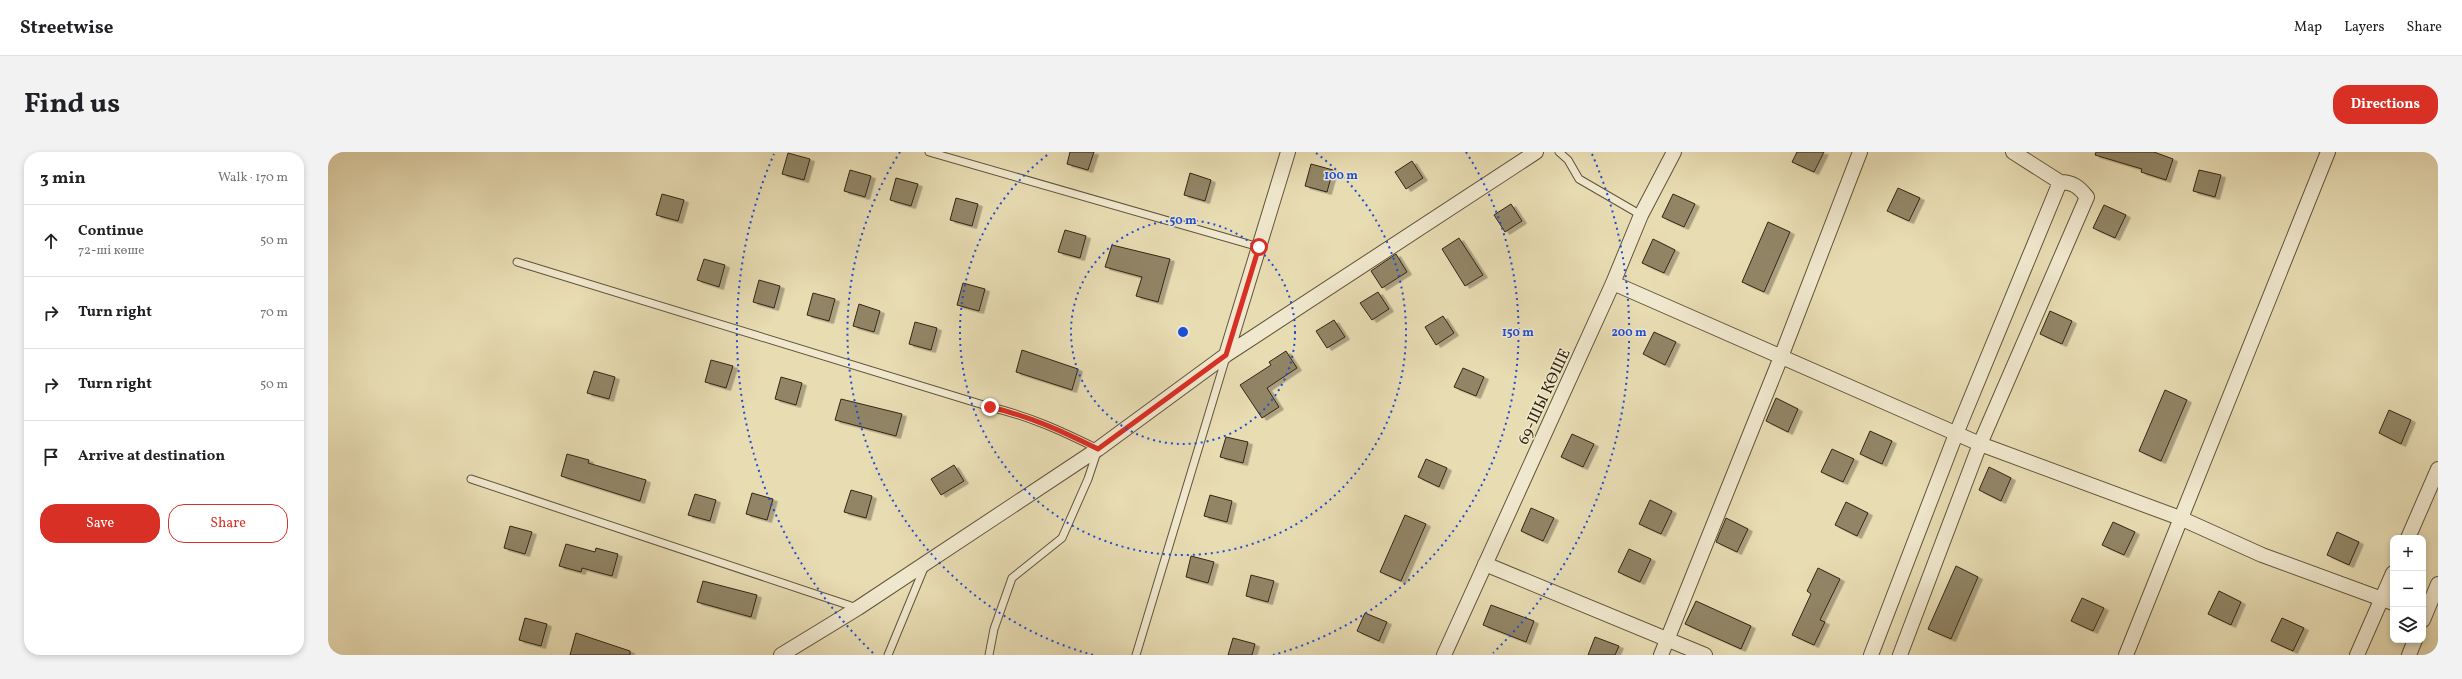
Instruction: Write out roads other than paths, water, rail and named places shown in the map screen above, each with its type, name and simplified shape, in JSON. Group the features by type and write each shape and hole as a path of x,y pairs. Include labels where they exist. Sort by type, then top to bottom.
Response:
{"street":[{"path":"1226,355 1288,152"},
{"path":"781,655 858,608 1098,449 1226,355 1536,152"},
{"name":"69-ШЫ КӨШЕ","path":"1444,655 1614,284 1641,214 1674,152"},
{"path":"1660,655 1781,357 1860,152"},
{"path":"1900,655 1980,444 2087,197 2080,187 2069,182 2060,182 2013,152"},
{"path":"2126,655 2328,152"},
{"path":"1871,655 1956,434 2060,182"},
{"path":"1614,284 1980,444 2180,518 2262,555 2388,600"},
{"path":"2409,535 2438,469"},
{"path":"1485,564 1705,655"},
{"path":"2426,612 2438,584"},
{"path":"2357,655 2388,600 2390,589"}],"lane":[{"path":"929,152 1259,247"},
{"path":"1559,152 1568,160 1579,179 1641,214"},
{"path":"517,262 990,407 1020,414 1051,426 1098,449 1088,479 1062,538 1012,578 994,629 989,655"},
{"path":"1136,655 1226,355"},
{"path":"471,479 858,608"},
{"path":"888,655 925,564"}]}
